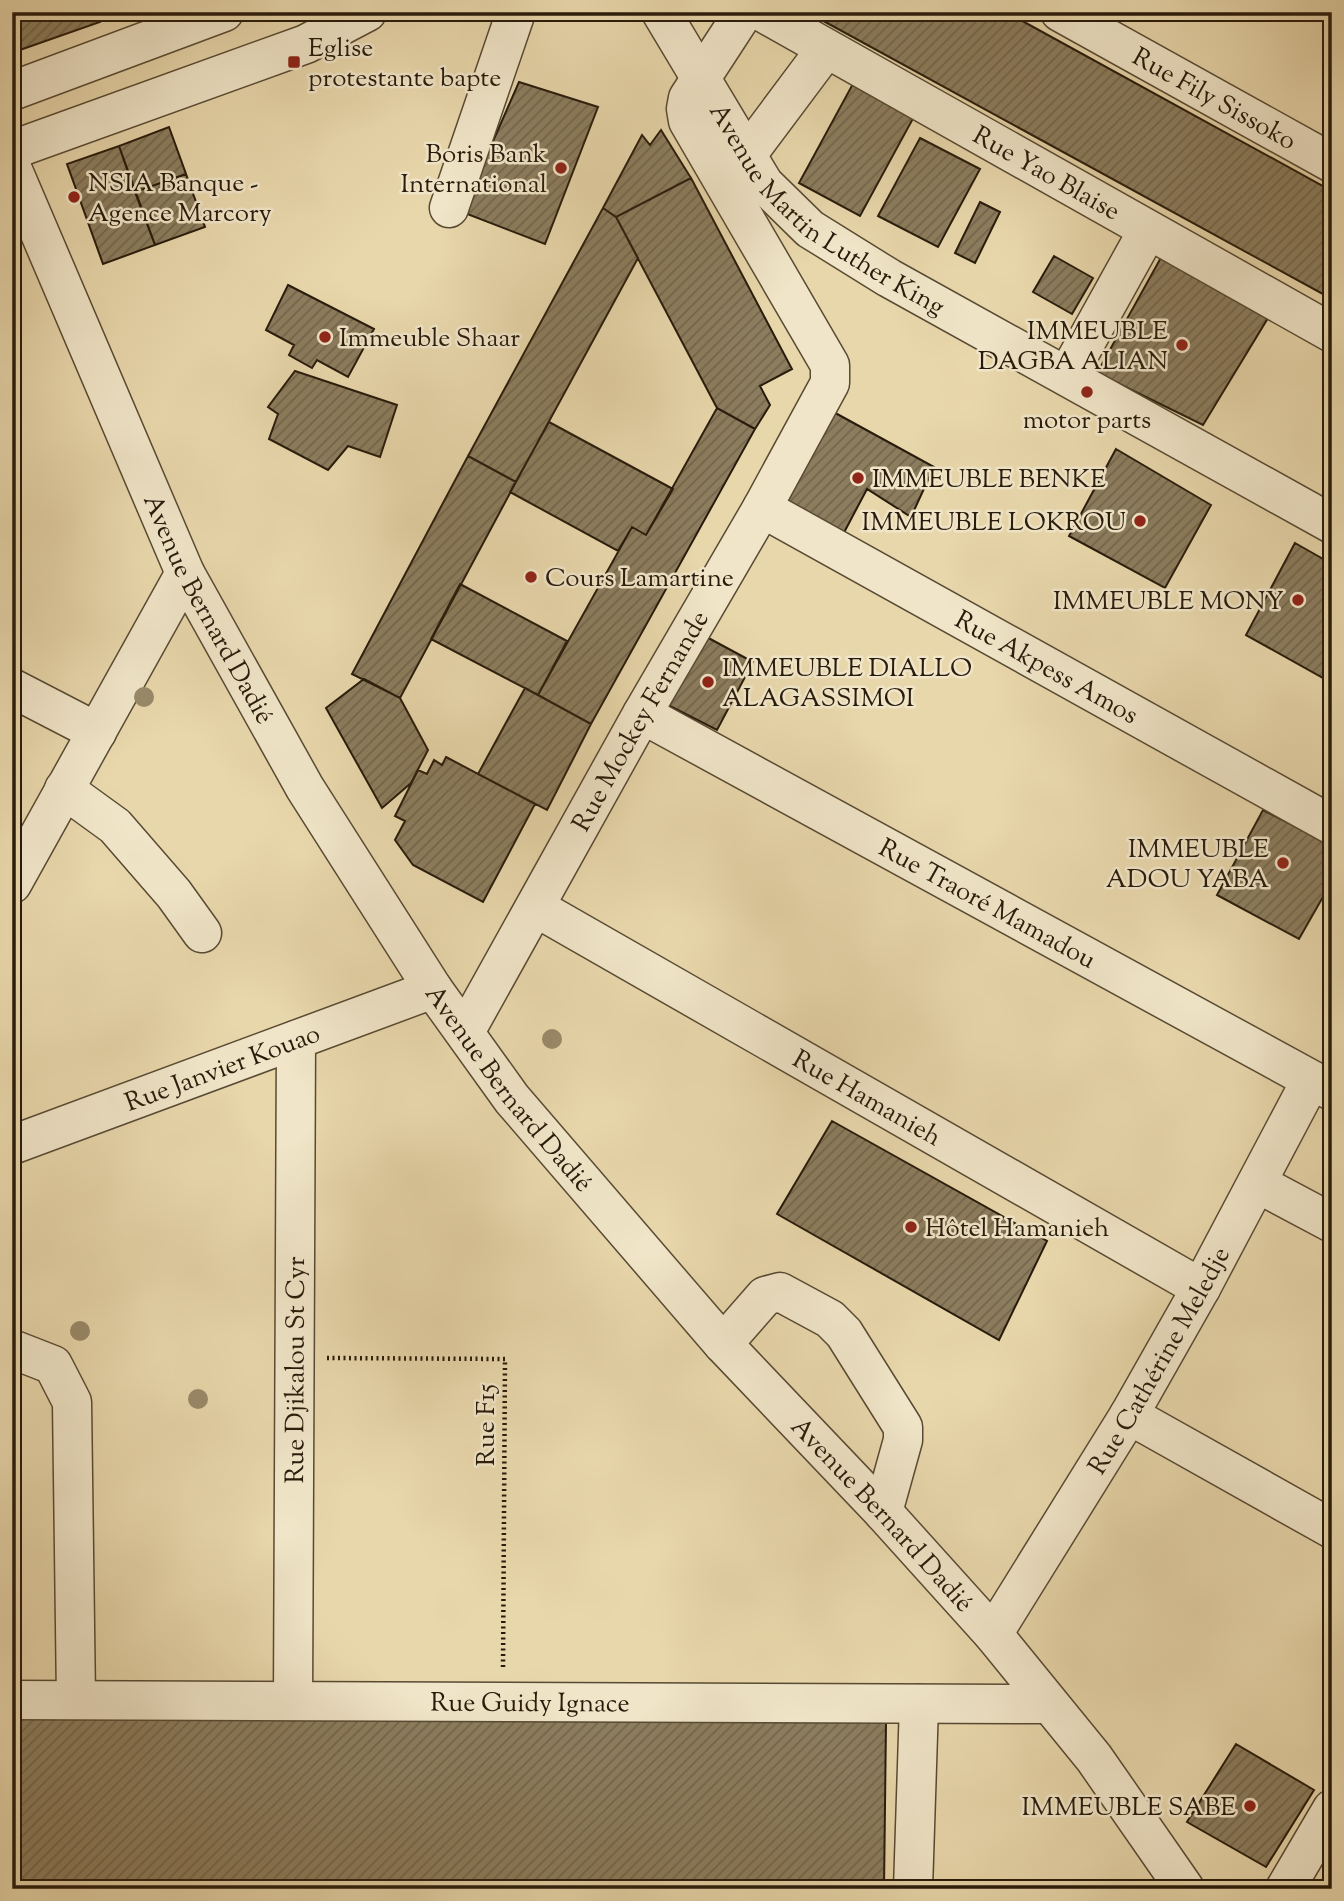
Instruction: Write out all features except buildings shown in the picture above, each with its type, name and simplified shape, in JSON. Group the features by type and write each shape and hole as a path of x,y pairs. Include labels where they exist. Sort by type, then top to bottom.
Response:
{"street":[{"path":"12,91 224,12"},
{"path":"12,150 306,44 367,12"},
{"path":"449,208 516,12"},
{"name":"Avenue Martin Luther King","path":"661,12 764,184 810,229 889,278 1332,524"},
{"name":"Rue Mockey Fernande","path":"465,1032 830,383 830,365 688,121 688,98 699,77 744,12"},
{"name":"Rue Yao Blaise","path":"762,12 1332,333"},
{"name":"Rue Fily Sissoko","path":"1060,12 1332,163"},
{"path":"746,156 827,49"},
{"name":"Avenue Bernard Dadié","path":"12,168 185,573 304,788 433,989 512,1099 723,1344 883,1512 993,1634 1094,1758 1185,1889"},
{"path":"1067,376 1148,230"},
{"name":"Rue Akpess Amos","path":"762,508 1332,825"},
{"path":"12,884 185,573"},
{"path":"12,688 97,732"},
{"name":"Rue Traoré Mamadou","path":"642,714 1321,1086"},
{"path":"64,789 116,826 174,894 202,933"},
{"name":"Rue Hamanieh","path":"535,906 1201,1288"},
{"name":"Rue Janvier Kouao","path":"12,1145 433,989"},
{"name":"Rue Djikalou St Cyr","path":"293,1701 296,1041"},
{"name":"Rue Cathérine Meledje","path":"993,1634 1129,1415 1257,1183 1321,1086"},
{"path":"1257,1183 1332,1223"},
{"path":"723,1344 765,1296 773,1292 780,1292 830,1320 844,1333 903,1427 903,1440 883,1512"},
{"path":"12,1349 53,1365 72,1402 76,1700"},
{"path":"1129,1415 1332,1529"},
{"name":"Rue Guidy Ignace","path":"12,1700 1048,1704"},
{"path":"913,1889 919,1704"},
{"path":"1284,1889 1332,1809"}],"path":[{"name":"Rue F15","path":"295,1358 505,1359 503,1702"}],"place":[{"name":"Eglise protestante bapte","path":"294,62"},
{"name":"Boris Bank International","path":"561,168"},
{"name":"NSIA Banque - Agence Marcory","path":"74,197"},
{"name":"Immeuble Shaar","path":"325,337"},
{"name":"IMMEUBLE DAGBA ALIAN","path":"1182,345"},
{"name":"motor parts","path":"1087,392"},
{"name":"IMMEUBLE BENKE","path":"858,478"},
{"name":"IMMEUBLE LOKROU","path":"1140,521"},
{"name":"Cours Lamartine","path":"531,577"},
{"name":"IMMEUBLE MONY","path":"1298,600"},
{"name":"IMMEUBLE DIALLO ALAGASSIMOI","path":"708,682"},
{"name":"IMMEUBLE ADOU YABA","path":"1283,863"},
{"name":"Hôtel Hamanieh","path":"911,1227"},
{"name":"IMMEUBLE SABE","path":"1250,1806"}]}
